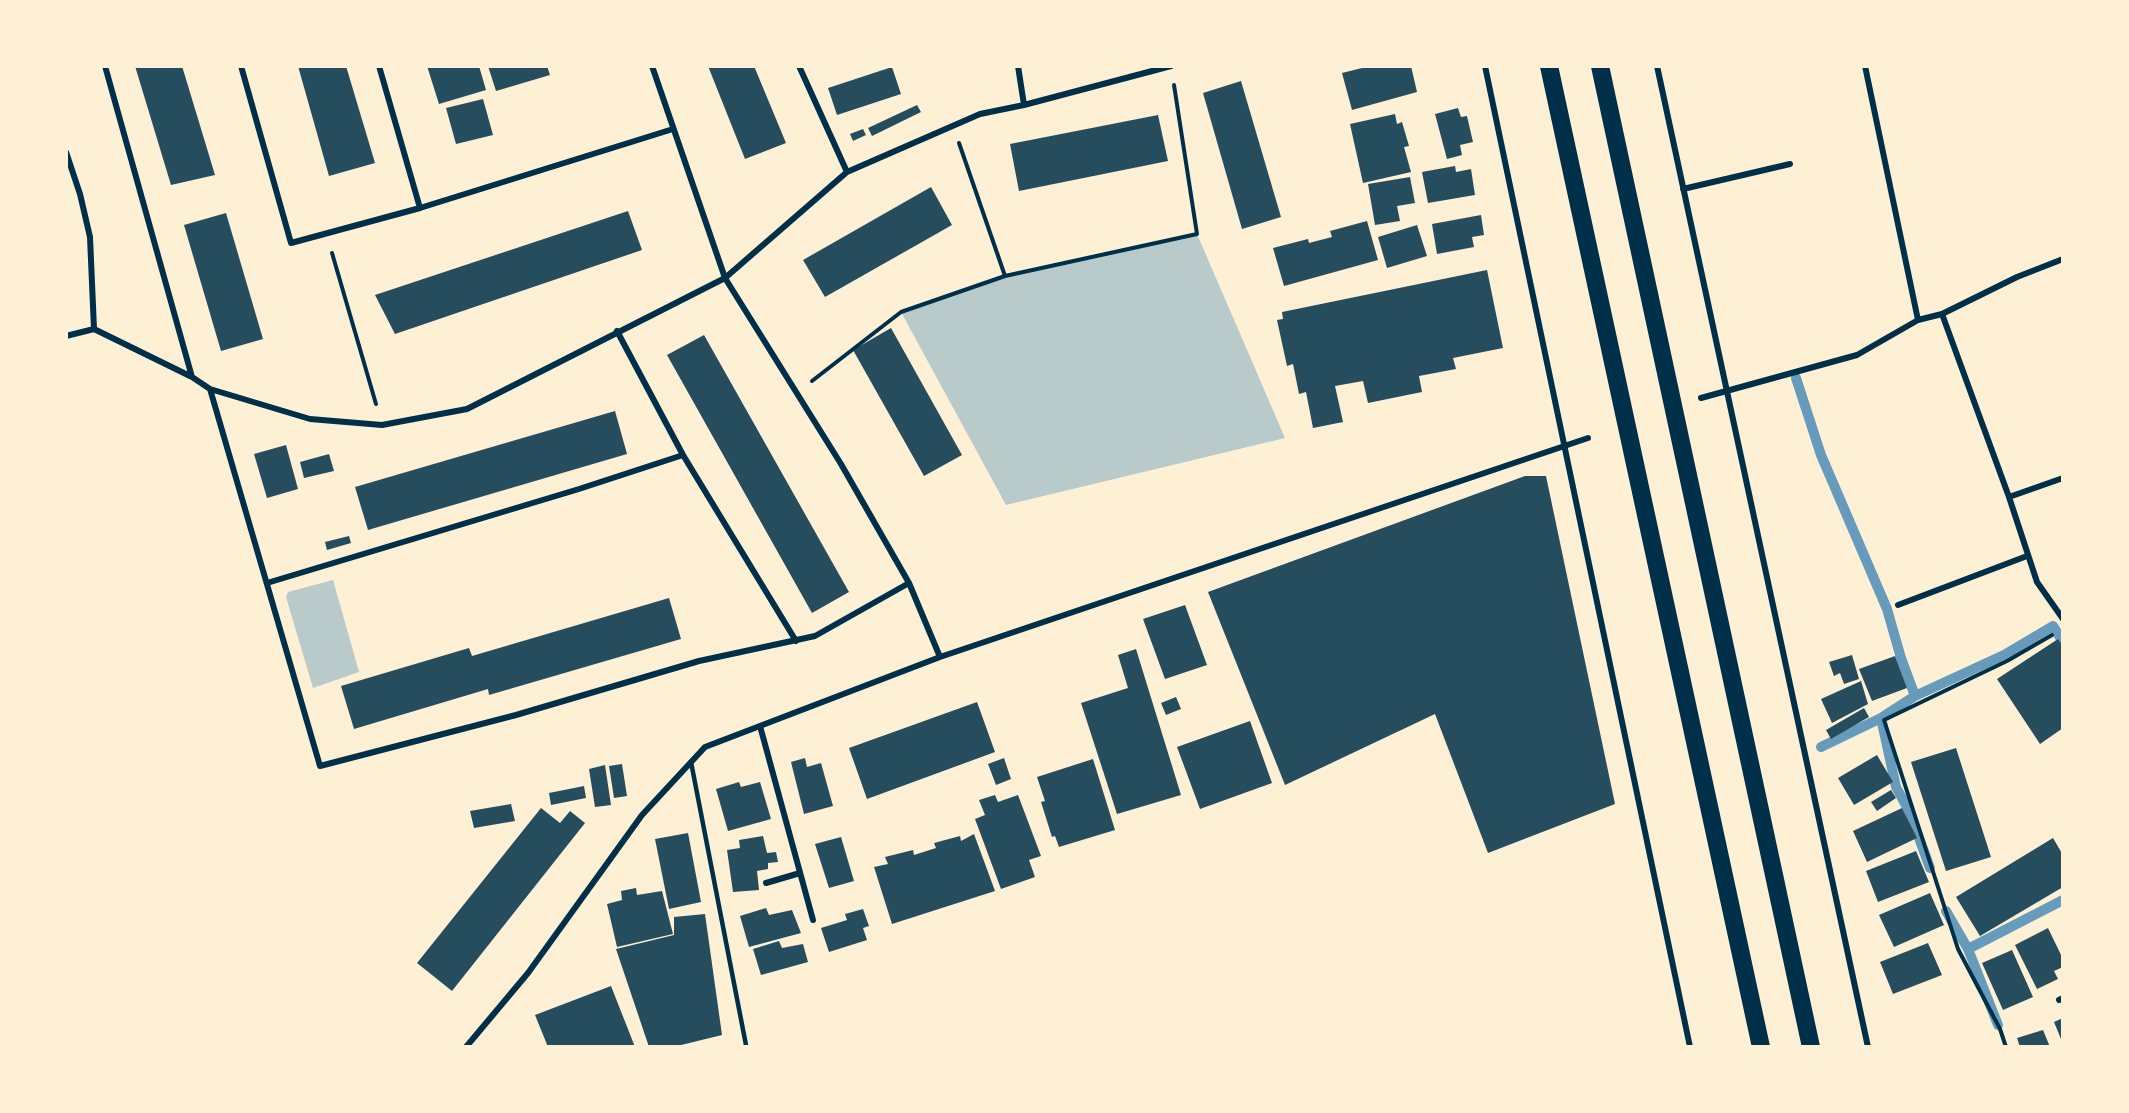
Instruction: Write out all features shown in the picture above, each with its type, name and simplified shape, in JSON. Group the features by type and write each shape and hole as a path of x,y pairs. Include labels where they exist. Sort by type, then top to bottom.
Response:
{"highway":[{"path":"1549,66 1761,1047"},
{"path":"1600,66 1811,1047"}],"street":[{"path":"105,66 192,377"},
{"path":"241,66 291,243 420,208 674,129"},
{"path":"379,66 420,208"},
{"path":"652,66 725,278 841,464 909,583 940,657"},
{"path":"799,66 847,172"},
{"path":"1018,66 1024,105"},
{"path":"66,336 94,329 192,377 210,389 310,419 382,425 467,409 725,278 847,172 980,114 1024,105 1171,66"},
{"path":"1485,66 1690,1047"},
{"path":"1657,66 1868,1047"},
{"path":"1865,66 1918,320"},
{"path":"66,152 80,194 90,237 94,329"},
{"path":"1683,189 1790,164"},
{"path":"1701,398 1857,355 1918,320 1942,314 2017,277 2063,259"},
{"path":"1942,314 2009,497 2037,582 2063,619"},
{"path":"617,331 683,455 796,641"},
{"path":"210,389 320,766 516,716 699,661 815,636 909,583"},
{"path":"466,1047 528,973 642,815 705,747 940,657 1588,438"},
{"path":"267,583 579,489 683,455"},
{"path":"2009,497 2063,478"},
{"path":"1898,605 2027,556"},
{"path":"760,726 813,920"},
{"path":"766,883 800,873"}],"lane":[{"path":"691,762 746,1045"},
{"path":"472,1039 477,1047"}],"path":[{"path":"797,393 901,312 1005,276 1197,234 1173,77"},
{"path":"953,125 1005,276"},
{"path":"326,233 382,425"},
{"path":"2006,1047 2000,1029 1958,949 1884,720 2007,661 2054,634"}],"shaded area":[{"path":"1197,234 1285,438 1006,505 901,312 1005,276"},
{"path":"333,580 359,672 313,688 286,597 288,592"}],"building":[{"path":"135,66 182,66 215,175 171,185"},
{"path":"298,66 346,66 375,163 329,176"},
{"path":"427,66 479,66 486,90 439,104"},
{"path":"488,66 547,66 550,75 496,91"},
{"path":"708,66 754,66 786,143 745,159"},
{"path":"1370,66 1411,66 1417,92 1352,110 1342,73"},
{"path":"892,67 901,94 837,115 828,88"},
{"path":"1241,81 1281,217 1242,229 1203,93"},
{"path":"483,99 493,135 456,144 446,108"},
{"path":"917,105 921,112 872,136 868,128"},
{"path":"1458,108 1461,117 1467,116 1473,142 1460,145 1462,155 1447,159 1435,114"},
{"path":"1395,114 1397,124 1402,122 1409,146 1404,147 1411,172 1363,183 1350,124"},
{"path":"1158,115 1168,161 1019,191 1010,144"},
{"path":"863,129 866,135 853,141 850,134"},
{"path":"1455,166 1456,172 1471,169 1475,195 1428,203 1422,172"},
{"path":"1410,177 1415,203 1397,206 1400,221 1375,225 1368,184"},
{"path":"931,187 952,225 825,297 803,260"},
{"path":"628,211 642,250 395,334 375,295"},
{"path":"226,213 263,339 221,351 184,225"},
{"path":"1481,215 1484,235 1472,237 1474,247 1437,254 1432,224"},
{"path":"1367,221 1378,260 1284,286 1273,248 1308,239 1309,243 1332,237 1330,231"},
{"path":"1417,225 1427,256 1387,268 1378,237"},
{"path":"1487,270 1503,348 1453,358 1456,369 1419,376 1422,392 1368,403 1363,381 1335,386 1343,422 1313,428 1306,392 1299,394 1293,364 1287,366 1277,320 1283,319 1282,312"},
{"path":"891,328 962,455 924,476 853,350"},
{"path":"704,335 849,592 812,613 667,355"},
{"path":"615,411 627,454 368,530 355,487"},
{"path":"286,445 298,489 267,498 254,454"},
{"path":"329,454 334,471 304,478 300,462"},
{"path":"1525,476 1546,476 1615,804 1488,853 1435,714 1285,785 1208,592"},
{"path":"349,536 351,543 327,550 325,542"},
{"path":"669,598 681,639 489,695 488,689 354,729 341,686 469,648 472,656"},
{"path":"1185,605 1207,665 1165,679 1143,619"},
{"path":"2058,639 2063,646 2063,728 2040,744 1997,679"},
{"path":"1136,649 1181,795 1117,814 1081,703 1128,688 1118,655"},
{"path":"1852,655 1859,679 1844,684 1840,673 1834,676 1829,662"},
{"path":"1895,656 1907,688 1872,701 1859,669"},
{"path":"1861,681 1868,704 1832,723 1821,699"},
{"path":"1176,697 1181,709 1166,715 1161,703"},
{"path":"977,702 995,752 867,799 849,748"},
{"path":"1864,708 1869,717 1831,739 1826,730"},
{"path":"1250,721 1272,783 1200,809 1177,747"},
{"path":"1956,748 1991,857 1946,871 1911,762"},
{"path":"1877,755 1893,782 1854,805 1838,778"},
{"path":"805,758 807,767 821,763 833,806 804,814 791,762"},
{"path":"1004,758 1011,779 996,785 988,764"},
{"path":"1093,759 1115,830 1059,847 1055,836 1052,837 1041,802 1045,801 1037,777"},
{"path":"622,764 627,796 614,798 609,766"},
{"path":"605,765 611,805 595,807 589,769"},
{"path":"739,782 741,787 760,782 771,819 728,831 716,789"},
{"path":"584,786 586,798 551,805 549,793"},
{"path":"1891,790 1896,798 1877,811 1871,802"},
{"path":"995,795 998,802 1018,795 1041,856 1029,860 1035,877 1001,889 975,819 985,815 979,800"},
{"path":"511,804 515,821 474,828 470,811"},
{"path":"541,808 560,823 570,811 585,823 452,991 417,963"},
{"path":"1902,808 1917,838 1867,862 1853,831"},
{"path":"688,833 701,902 669,909 655,839"},
{"path":"974,834 995,891 892,924 874,867 888,864 885,857 913,850 914,855 936,848 934,843 960,836 961,841"},
{"path":"763,836 767,853 776,852 778,862 768,863 768,869 757,871 759,890 733,892 727,850 740,848 739,840"},
{"path":"841,837 854,881 829,888 815,844"},
{"path":"2053,838 2063,855 2063,887 1980,936 1956,897"},
{"path":"1916,851 1929,882 1878,902 1866,871"},
{"path":"636,888 637,895 662,891 673,934 617,947 607,904 622,900 621,891"},
{"path":"1930,893 1944,925 1894,947 1879,915"},
{"path":"766,908 769,915 792,910 801,933 749,947 740,916"},
{"path":"863,909 869,926 863,928 867,940 829,952 821,928 847,920 845,914"},
{"path":"705,914 722,1035 673,1047 649,1047 616,949 674,935 674,917"},
{"path":"2048,928 2063,959 2063,967 2054,971 2058,979 2037,989 2015,945"},
{"path":"779,941 782,948 803,944 808,962 761,975 753,949"},
{"path":"1928,943 1942,975 1893,994 1880,962"},
{"path":"2012,950 2033,997 2003,1010 1982,963"},
{"path":"611,986 635,1047 548,1047 535,1015"},
{"path":"2063,1018 2063,1044 2054,1022"},
{"path":"2043,1030 2050,1047 2020,1047 2017,1038"}],"waterway":[{"path":"1796,378 1821,455 1887,609 1915,696"},
{"path":"1821,747 1881,718 1915,696 2004,655 2053,626 2063,642"},
{"path":"1881,718 1896,787 1910,813 1930,868"},
{"path":"1968,949 2063,900"},
{"path":"1946,911 1968,949 1998,1025"}]}
